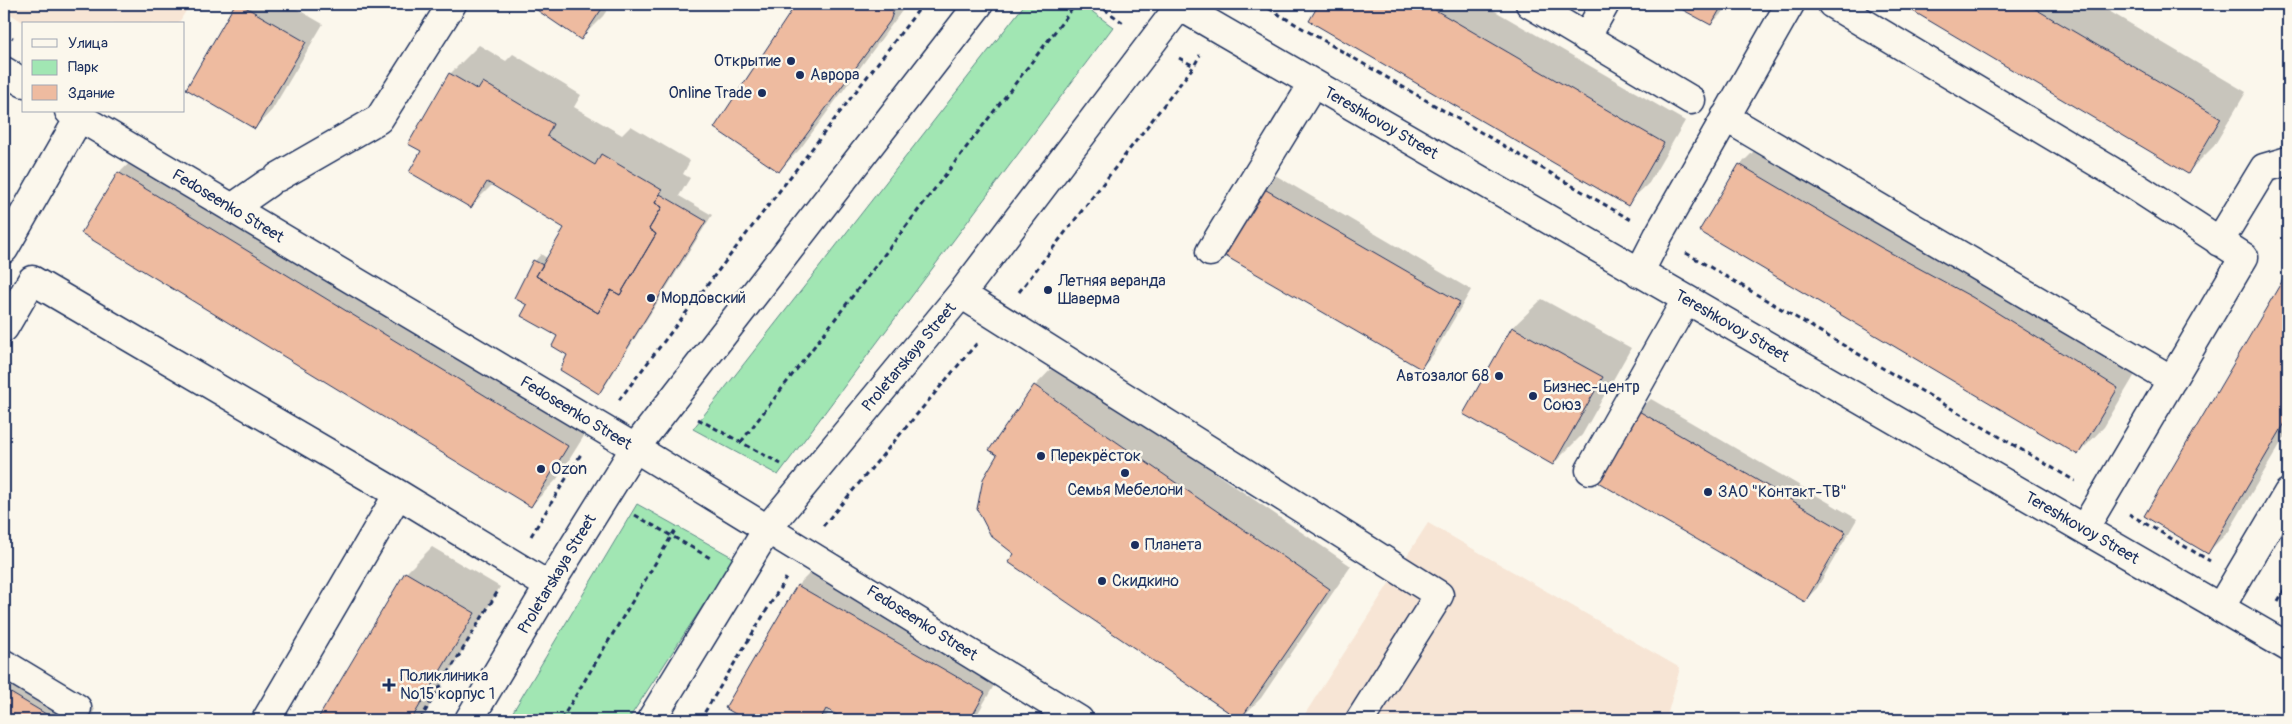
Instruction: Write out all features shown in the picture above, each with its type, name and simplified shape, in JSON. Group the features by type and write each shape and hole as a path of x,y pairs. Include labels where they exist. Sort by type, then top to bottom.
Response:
{"street":[{"path":"232,208 273,180 379,119 452,4"},
{"name":"Proletarskaya Street","path":"469,720 549,586 635,448 979,4"},
{"path":"1530,4 1690,100"},
{"path":"1586,38 1605,4"},
{"path":"1639,272 1790,4"},
{"path":"1832,4 2110,170 2244,257 2084,529"},
{"name":"Proletarskaya Street","path":"651,720 768,528 961,294 1178,5"},
{"name":"Tereshkovoy Street","path":"1178,5 2288,648"},
{"path":"4,71 22,82"},
{"path":"1210,252 1313,84"},
{"path":"4,249 74,114"},
{"name":"Fedoseenko Street","path":"74,114 768,528 1079,720"},
{"path":"1725,117 2172,380"},
{"path":"2219,242 2264,168 2288,161"},
{"path":"4,263 398,494 549,586"},
{"path":"4,328 32,280"},
{"path":"961,294 1439,595 1360,720"},
{"path":"1590,470 1686,300"},
{"path":"2220,608 2288,493"},
{"path":"266,720 398,494"},
{"path":"4,664 77,708"}],"path":[{"path":"420,720 598,426 923,4"},
{"path":"741,442 1076,4"},
{"path":"1261,4 2283,604"},
{"path":"700,720 804,550 998,318 1194,66 1215,27"},
{"path":"695,417 784,465"},
{"path":"635,515 713,560"},
{"path":"561,720 677,527"},
{"path":"2278,601 2288,582"}],"shaded area":[{"path":"4,4 190,4 179,22 23,22 4,10"},
{"path":"1428,523 1680,668 1666,720 1301,720"}],"green space":[{"path":"1025,4 1082,4 1113,27 778,475 693,429"},
{"path":"637,504 734,558 628,720 508,720"}],"building":[{"path":"235,4 240,4 306,42 255,129 186,89"},
{"path":"528,4 605,4 581,40"},
{"name":"Аврора","path":"796,4 896,4 890,21 779,172 714,128"},
{"path":"1319,4 1425,4 1664,143 1628,206 1309,21"},
{"path":"1672,4 1723,4 1711,25"},
{"path":"1901,4 2027,4 2221,118 2188,174"},
{"path":"449,73 478,90 483,82 553,124 547,136 595,165 601,154 662,190 655,203 662,207 649,229 656,234 620,295 611,290 598,313 536,276 564,228 487,182 471,208 409,172 421,151 408,144"},
{"path":"1739,164 1880,247 1972,297 2118,388 2078,455 1699,231"},
{"path":"118,172 568,446 531,507 81,233"},
{"path":"1261,187 1460,302 1421,369 1222,254"},
{"path":"660,194 706,221 599,394 560,370 567,355 552,346 557,336 521,316 527,305 514,298 533,260 543,265 536,276 598,313 611,290 620,295 656,234 649,229 662,207 655,203"},
{"path":"2288,271 2288,418 2208,554 2144,516"},
{"name":"Бизнес-центр Союз","path":"1512,327 1603,377 1553,465 1463,414"},
{"name":"Планета","path":"1034,385 1330,589 1240,720 1008,562 1014,554 991,536 977,509 983,479 997,455 989,450"},
{"path":"1637,410 1846,532 1805,602 1596,481"},
{"path":"405,572 475,613 411,720 317,720"},
{"path":"797,585 985,693 970,720 846,720 826,709 820,720 746,720 725,708"},
{"path":"4,689 56,720 4,720"}],"place":[{"name":"Открытие","path":"791,61"},
{"name":"Аврора","path":"800,75"},
{"name":"Online Trade","path":"762,93"},
{"name":"Летняя веранда Шаверма","path":"1048,290"},
{"name":"Мордовский","path":"651,298"},
{"name":"Автозалог 68","path":"1499,376"},
{"name":"Бизнес-центр Союз","path":"1533,396"},
{"name":"Перекрёсток","path":"1041,456"},
{"name":"Ozon","path":"541,469"},
{"name":"Семья Мебелони","path":"1125,473"},
{"name":"ЗАО \"Контакт-ТВ\"","path":"1708,492"},
{"name":"Планета","path":"1135,545"},
{"name":"Скидкино","path":"1102,581"},
{"name":"Поликлиника №15 корпус 1","path":"389,685"}]}
